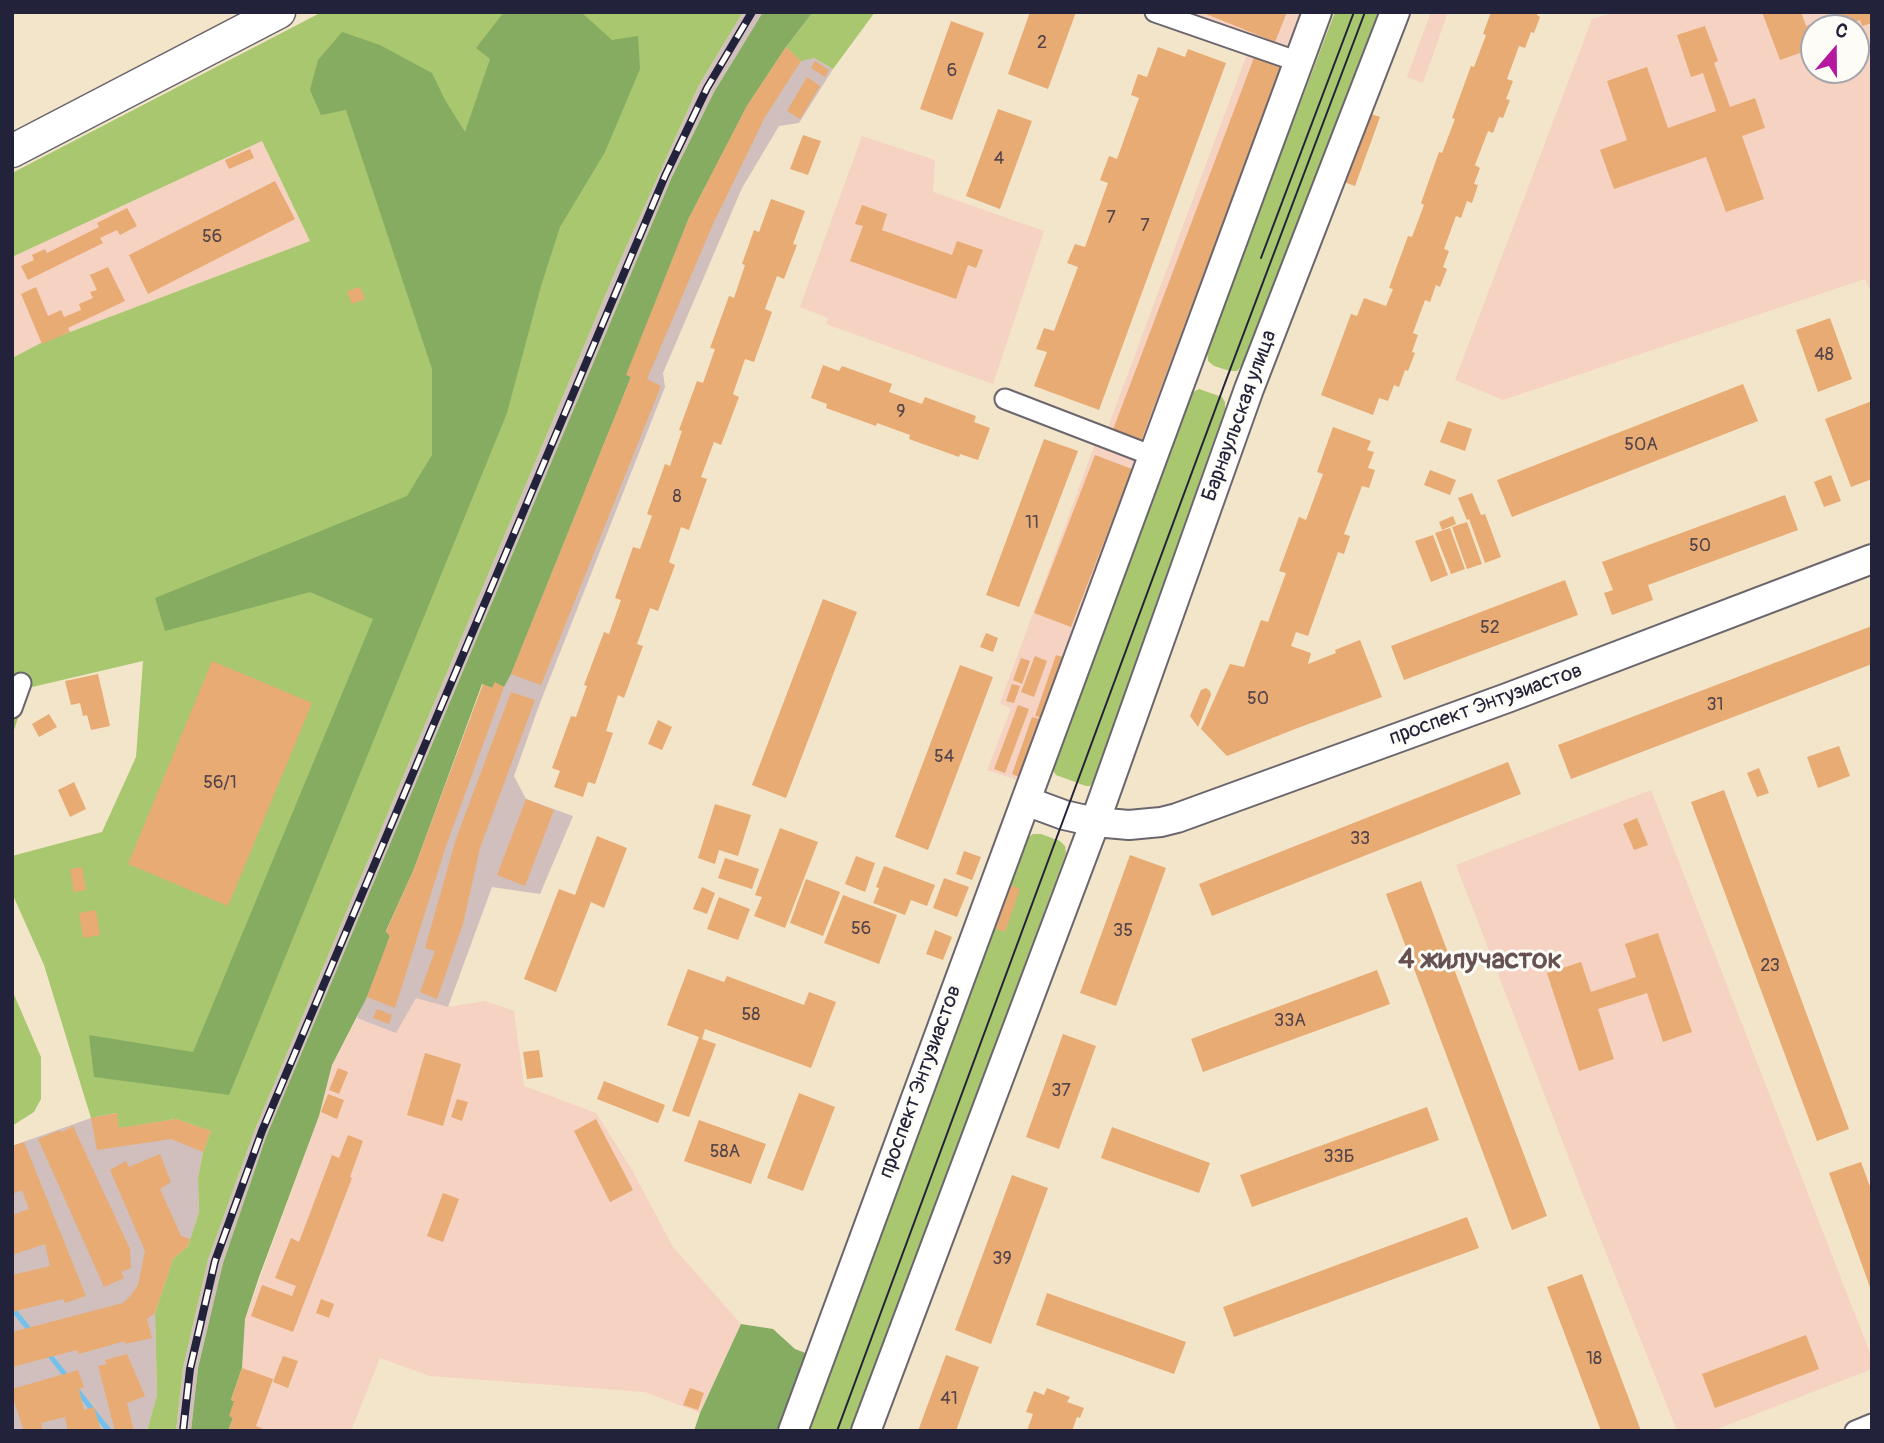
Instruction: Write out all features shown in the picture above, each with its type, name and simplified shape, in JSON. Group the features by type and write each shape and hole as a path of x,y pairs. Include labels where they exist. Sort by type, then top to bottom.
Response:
{"main road":[{"path":"12,151 279,12"},
{"path":"1026,802 1317,12"},
{"name":"Барнаульская улица","path":"1095,822 1249,389 1395,12"},
{"name":"проспект Энтузиастов","path":"793,1431 1026,802 1095,822 1129,825 1177,818 1507,698 1872,559"},
{"path":"866,1431 1095,822"}],"street":[{"path":"1154,12 1298,62"},
{"path":"1005,399 1153,456"},
{"path":"12,708 20,682"},
{"path":"1854,1431 1872,1424"}],"shaded area":[{"path":"743,12 763,12 714,92 671,179 266,1137 223,1263 198,1368 191,1431 176,1431 183,1368 208,1260 254,1132 616,270 699,85"},
{"path":"1186,12 1307,12 1020,781 987,770 1011,709 1000,703 1095,444 1101,446 1253,38"},
{"path":"1431,12 1448,12 1423,83 1407,77"},
{"path":"1615,12 1872,12 1872,293 1865,279 1503,400 1455,380 1592,19"},
{"path":"786,47 833,69 799,123 779,126 742,188 663,373 665,387 540,703 514,776 526,799 573,816 540,894 492,887 448,1007 416,998 396,1033 357,1018 390,936 386,932 414,869 483,684 492,688 495,682 504,686 511,673 631,377 626,375 689,218 747,106"},
{"path":"862,136 935,160 933,192 1044,231 993,384 826,324 828,318 800,307"},
{"path":"262,141 310,241 41,343 12,358 12,257"},
{"path":"1651,790 1872,1358 1872,1369 1712,1431 1677,1431 1456,865"},
{"path":"416,997 448,1007 485,1001 514,1011 524,1086 596,1113 631,1168 673,1247 741,1324 700,1413 645,1392 430,1376 380,1358 351,1431 228,1431 233,1418 229,1416 234,1401 231,1400 242,1368 245,1319 319,1116 332,1065 357,1018 396,1032"},
{"path":"117,1113 119,1127 176,1119 211,1131 198,1177 199,1212 188,1246 173,1259 155,1313 157,1395 147,1431 12,1431 12,1146 91,1118"}],"green space":[{"path":"322,12 743,12 699,85 616,270 254,1132 208,1260 183,1368 176,1431 147,1431 157,1395 155,1313 173,1259 188,1246 199,1212 198,1177 211,1131 176,1119 119,1128 116,1113 91,1118 44,965 12,893 12,856 102,832 136,757 143,661 28,688 12,736 12,358 41,343 310,241 262,141 12,257 12,173"},
{"path":"504,12 581,12 612,40 638,36 640,69 605,152 560,227 541,286 507,413 229,1095 94,1077 89,1035 193,1052 373,619 310,592 165,631 155,598 407,496 432,455 432,369 346,110 321,115 310,90 318,60 342,32 380,45 432,73 465,132 490,59 476,48"},
{"path":"763,12 813,12 747,106 689,218 627,374 631,377 511,674 504,687 495,683 492,688 482,684 414,869 386,931 390,936 367,997 332,1065 319,1116 259,1277 245,1319 242,1368 231,1400 234,1401 233,1418 228,1431 191,1431 198,1368 223,1263 266,1137 671,179 714,92"},
{"path":"813,12 875,12 833,69 814,58 801,61 786,47"},
{"path":"1335,12 1380,12 1245,361 1237,371 1214,366 1208,361 1207,349"},
{"path":"1199,389 1222,397 1225,409 1093,782 1086,786 1056,775 1053,766 1188,395"},
{"path":"1033,834 1060,841 1065,846 1066,853 852,1431 805,1431 1026,839"},
{"path":"12,990 41,1057 41,1099 34,1112 12,1126"},
{"path":"741,1324 773,1329 795,1349 808,1354 780,1431 694,1431 700,1413"}],"building":[{"path":"1030,12 1076,12 1048,89 1008,74"},
{"path":"1201,12 1287,12 1275,42"},
{"path":"1491,12 1538,12 1540,17 1525,48 1519,46 1507,79 1513,81 1506,99 1510,100 1493,133 1488,131 1475,165 1480,168 1474,184 1478,185 1472,203 1467,201 1461,218 1456,216 1444,249 1449,251 1443,267 1447,269 1440,287 1436,285 1430,302 1425,300 1413,333 1418,335 1408,371 1405,370 1399,387 1394,385 1388,401 1379,398 1373,415 1321,395 1351,314 1357,316 1364,298 1386,306 1393,289 1389,288 1408,236 1412,237 1424,205 1421,203 1439,152 1442,153 1455,119 1452,118 1471,66 1474,67 1486,35 1483,34"},
{"path":"1762,12 1801,12 1800,53 1780,60"},
{"path":"1872,12 1872,23 1870,14 1838,14"},
{"path":"951,21 984,33 952,120 920,109"},
{"path":"1705,26 1718,61 1714,63 1730,107 1755,98 1765,128 1742,136 1764,199 1726,212 1706,157 1614,189 1600,150 1627,140 1607,81 1647,67 1668,128 1716,111 1703,73 1691,77 1677,35"},
{"path":"786,47 801,61 765,117 713,224 647,379 661,386 541,685 511,674 631,377 626,375 689,218 747,106"},
{"path":"1158,47 1185,57 1188,49 1226,63 1099,410 1034,386 1047,352 1036,349 1044,328 1054,331 1078,267 1067,263 1075,244 1085,247 1108,183 1100,180 1109,156 1117,159 1139,98 1131,95 1138,74 1147,77"},
{"path":"1255,55 1282,65 1139,446 1111,435"},
{"path":"815,61 829,70 825,77 811,68"},
{"path":"807,77 820,86 800,119 787,111"},
{"path":"998,109 1032,121 1000,209 966,196"},
{"path":"1368,113 1380,117 1355,186 1344,182"},
{"path":"803,135 821,141 808,175 790,169"},
{"path":"250,149 254,158 229,169 225,160"},
{"path":"275,181 295,219 148,294 129,255"},
{"path":"771,199 805,211 793,244 797,245 784,279 777,276 765,309 772,312 754,362 745,359 733,394 739,397 721,445 714,442 701,477 707,479 689,530 681,527 669,562 675,565 658,611 650,608 637,644 643,646 624,698 618,695 606,731 613,733 595,784 588,782 583,797 554,787 560,771 552,768 571,716 576,717 587,686 584,685 604,632 609,634 621,600 615,598 633,547 640,549 652,516 647,514 665,464 670,466 682,431 679,430 697,381 703,383 715,349 710,348 729,296 734,298 754,230 759,232"},
{"path":"862,205 887,214 882,230 952,255 957,241 983,250 976,268 968,265 956,299 850,261 863,226 855,224"},
{"path":"127,208 137,226 120,235 117,230 100,238 103,243 28,280 21,266 34,260 32,255 45,249 47,253 99,227 97,223"},
{"path":"108,267 125,301 68,328 70,332 42,344 21,294 36,287 48,316 61,310 64,317 81,310 79,304 93,298 90,292 97,290 90,275"},
{"path":"360,287 365,299 352,304 347,291"},
{"path":"1830,318 1852,379 1818,392 1796,330"},
{"path":"823,365 839,371 842,366 892,384 889,392 922,404 925,397 976,416 974,422 990,428 978,460 960,454 959,457 909,439 910,435 826,408 827,404 811,398"},
{"path":"1743,384 1758,421 1512,517 1497,480"},
{"path":"1872,401 1872,479 1851,487 1825,419"},
{"path":"1448,421 1472,429 1465,451 1440,442"},
{"path":"1333,427 1371,441 1367,450 1374,452 1368,468 1375,470 1369,488 1362,486 1344,534 1350,536 1344,554 1338,552 1308,636 1296,632 1291,646 1311,653 1308,664 1360,640 1382,697 1227,756 1201,729 1230,664 1244,667 1261,620 1268,622 1286,573 1279,571 1299,517 1306,520 1323,474 1317,472"},
{"path":"1044,439 1078,451 1019,607 986,595"},
{"path":"1095,455 1132,469 1071,627 1034,613"},
{"path":"1430,470 1456,480 1450,495 1424,485"},
{"path":"1831,475 1841,501 1824,507 1814,482"},
{"path":"1472,493 1481,515 1485,514 1501,557 1485,563 1469,519 1467,520 1458,498"},
{"path":"1785,495 1798,530 1648,585 1653,600 1612,615 1604,593 1613,590 1602,562"},
{"path":"1453,516 1456,524 1442,530 1439,522"},
{"path":"1467,522 1482,564 1467,569 1452,527"},
{"path":"1450,528 1465,569 1451,574 1435,533"},
{"path":"1433,535 1448,575 1431,582 1415,541"},
{"path":"1565,580 1578,615 1404,680 1391,646"},
{"path":"823,599 857,612 786,798 752,785"},
{"path":"1872,626 1872,664 1571,779 1558,745"},
{"path":"986,633 998,638 993,652 980,647"},
{"path":"1056,655 1063,657 1042,718 1035,716"},
{"path":"1035,656 1047,661 1034,697 1021,692"},
{"path":"1021,658 1030,661 1022,684 1013,680"},
{"path":"212,661 312,703 228,906 128,864"},
{"path":"960,665 993,677 928,850 895,837"},
{"path":"98,674 110,726 91,730 87,715 83,716 80,703 71,705 65,681"},
{"path":"495,682 504,687 446,846 395,1008 367,997 390,936 386,932 414,869 483,684 492,688"},
{"path":"1012,684 1020,686 1014,703 1006,701"},
{"path":"1206,688 1211,695 1198,727 1190,716 1201,690"},
{"path":"511,692 535,700 480,848 463,924 437,999 420,992 435,951 425,948 456,839"},
{"path":"1018,705 1029,709 1005,773 994,769"},
{"path":"49,714 57,727 39,737 32,724"},
{"path":"1032,717 1040,719 1019,777 1012,774"},
{"path":"658,720 672,727 662,750 648,744"},
{"path":"1839,746 1850,776 1818,788 1807,757"},
{"path":"1508,762 1521,794 1212,916 1199,884"},
{"path":"1759,768 1769,793 1757,797 1747,773"},
{"path":"74,782 86,809 70,817 58,790"},
{"path":"1724,790 1849,1129 1817,1141 1691,802"},
{"path":"526,799 554,810 525,886 497,875"},
{"path":"715,804 751,815 738,856 719,850 715,864 698,858"},
{"path":"1637,818 1648,845 1634,850 1623,824"},
{"path":"780,828 818,842 785,928 754,916 762,897 755,895"},
{"path":"597,836 627,848 604,908 591,902 556,992 524,979 559,889 575,895"},
{"path":"964,851 981,857 972,880 956,874"},
{"path":"1130,855 1166,868 1116,1006 1080,993"},
{"path":"856,856 875,863 865,892 845,884"},
{"path":"725,858 759,869 752,889 718,878"},
{"path":"884,866 935,885 927,906 911,900 905,915 873,903"},
{"path":"82,867 86,890 74,892 70,869"},
{"path":"944,878 969,887 957,917 933,908"},
{"path":"806,879 840,892 823,936 790,923"},
{"path":"1421,881 1547,1216 1512,1230 1386,894"},
{"path":"1010,885 1020,889 1005,932 994,928"},
{"path":"702,887 715,893 707,914 693,909"},
{"path":"843,895 897,915 879,964 824,943"},
{"path":"719,897 750,909 738,940 707,929"},
{"path":"96,910 100,935 83,938 79,913"},
{"path":"935,930 952,937 943,960 926,954"},
{"path":"1658,933 1692,1032 1663,1042 1647,993 1598,1009 1614,1059 1579,1071 1547,973 1581,962 1591,992 1636,977 1625,944"},
{"path":"688,969 724,982 727,976 804,1005 809,992 836,1002 811,1068 705,1029 702,1039 716,1044 689,1117 672,1111 699,1037 667,1025"},
{"path":"1377,970 1390,1004 1203,1072 1191,1039"},
{"path":"377,1009 392,1015 389,1024 373,1018"},
{"path":"1063,1034 1096,1046 1059,1149 1026,1137"},
{"path":"539,1050 543,1077 527,1079 523,1052"},
{"path":"425,1053 461,1064 443,1126 407,1115"},
{"path":"338,1068 348,1072 339,1094 329,1090"},
{"path":"604,1081 665,1105 658,1123 597,1099"},
{"path":"799,1093 835,1107 803,1191 767,1178"},
{"path":"328,1094 344,1100 337,1119 321,1112"},
{"path":"457,1099 468,1102 462,1121 451,1117"},
{"path":"1427,1107 1439,1140 1252,1207 1240,1175"},
{"path":"117,1113 119,1128 176,1119 211,1131 203,1152 171,1139 97,1150 91,1118"},
{"path":"596,1119 633,1190 610,1202 574,1131"},
{"path":"699,1120 766,1144 751,1184 684,1161"},
{"path":"73,1126 130,1249 131,1268 121,1272 124,1278 104,1287 38,1139"},
{"path":"1112,1127 1210,1163 1199,1193 1101,1158"},
{"path":"348,1135 363,1141 350,1177 352,1178 293,1332 251,1316 262,1285 292,1296 296,1286 275,1278 291,1238 299,1242 332,1155 339,1158"},
{"path":"24,1142 86,1296 65,1303 63,1299 12,1312 12,1275 50,1266 45,1244 12,1255 12,1215 29,1209 22,1190 12,1194 12,1146"},
{"path":"160,1154 171,1182 160,1189 181,1236 190,1239 188,1246 173,1259 155,1313 147,1319 152,1338 125,1344 125,1341 79,1354 77,1350 12,1367 12,1332 123,1303 132,1294 138,1285 145,1251 110,1170 126,1161 129,1167"},
{"path":"1861,1162 1872,1192 1871,1290 1829,1173"},
{"path":"1012,1175 1048,1188 991,1344 955,1330"},
{"path":"443,1193 459,1199 443,1242 427,1236"},
{"path":"1467,1217 1479,1248 1234,1337 1223,1307"},
{"path":"1582,1274 1641,1431 1601,1431 1547,1287"},
{"path":"1047,1293 1186,1342 1174,1374 1036,1325"},
{"path":"321,1299 334,1304 329,1318 316,1313"},
{"path":"1806,1335 1819,1369 1715,1408 1702,1374"},
{"path":"127,1354 145,1396 127,1403 134,1431 115,1431 98,1366 107,1364 105,1360"},
{"path":"946,1355 979,1367 956,1431 918,1431"},
{"path":"283,1356 298,1361 288,1388 273,1382"},
{"path":"242,1368 273,1379 256,1426 268,1431 228,1431 233,1418 229,1416 234,1401 231,1400"},
{"path":"78,1370 84,1387 79,1389 84,1410 94,1407 101,1431 68,1431 65,1417 41,1423 43,1431 24,1431 12,1389"},
{"path":"690,1388 704,1393 698,1410 683,1405"},
{"path":"1047,1388 1070,1397 1067,1402 1084,1408 1072,1431 1027,1431 1033,1414 1026,1412 1034,1391 1044,1395"}],"waterway":[{"path":"12,1308 32,1333"},
{"path":"47,1352 67,1377"},
{"path":"77,1390 109,1431"}],"tram line":[{"path":"1261,258 1354,12"},
{"path":"837,1431 1365,12"}],"railway":[{"path":"183,1431 190,1369 215,1261 262,1131 665,176 707,88 752,12"}],"district":[{"name":"4 жилучасток","path":"1480,961"}]}
